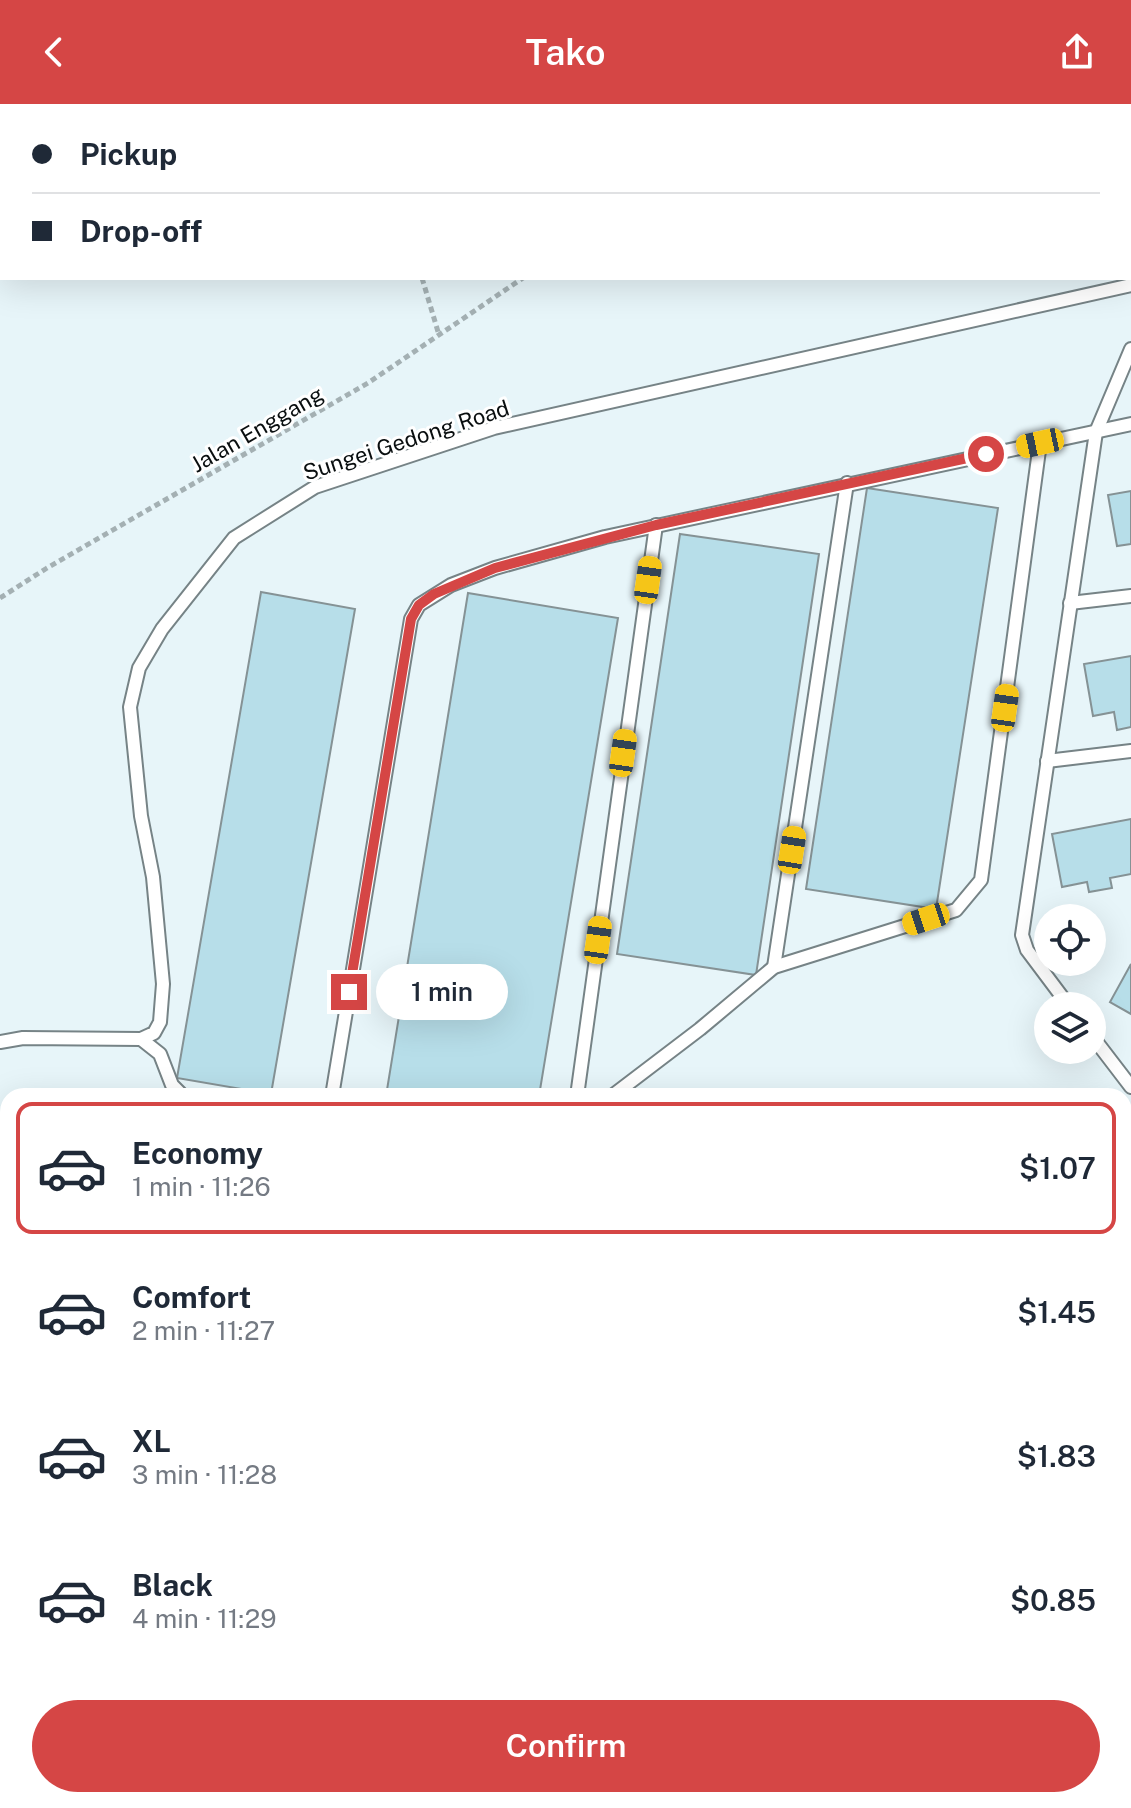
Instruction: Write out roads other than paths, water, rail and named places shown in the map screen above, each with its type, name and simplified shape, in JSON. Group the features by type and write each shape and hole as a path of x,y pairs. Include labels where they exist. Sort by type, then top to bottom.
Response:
{"lane":[{"name":"Sungei Gedong Road","path":"141,1039 154,1033 160,1022 163,984 153,877 141,816 130,707 139,668 162,629 234,538 315,487 494,428 1131,285"},
{"path":"1058,992 1027,950 1022,935 1096,432 1131,349"},
{"path":"333,1088 411,619 419,605 434,594 481,574 656,525 1131,424"},
{"path":"623,1088 774,967 956,910 981,880 1040,443"},
{"path":"774,967 847,483"},
{"path":"578,1088 656,525"},
{"path":"1070,603 1131,596"},
{"path":"1047,761 1131,751"},
{"path":"0,1042 23,1038 141,1039 160,1054 175,1088"},
{"path":"1106,1054 1131,1087"}]}
